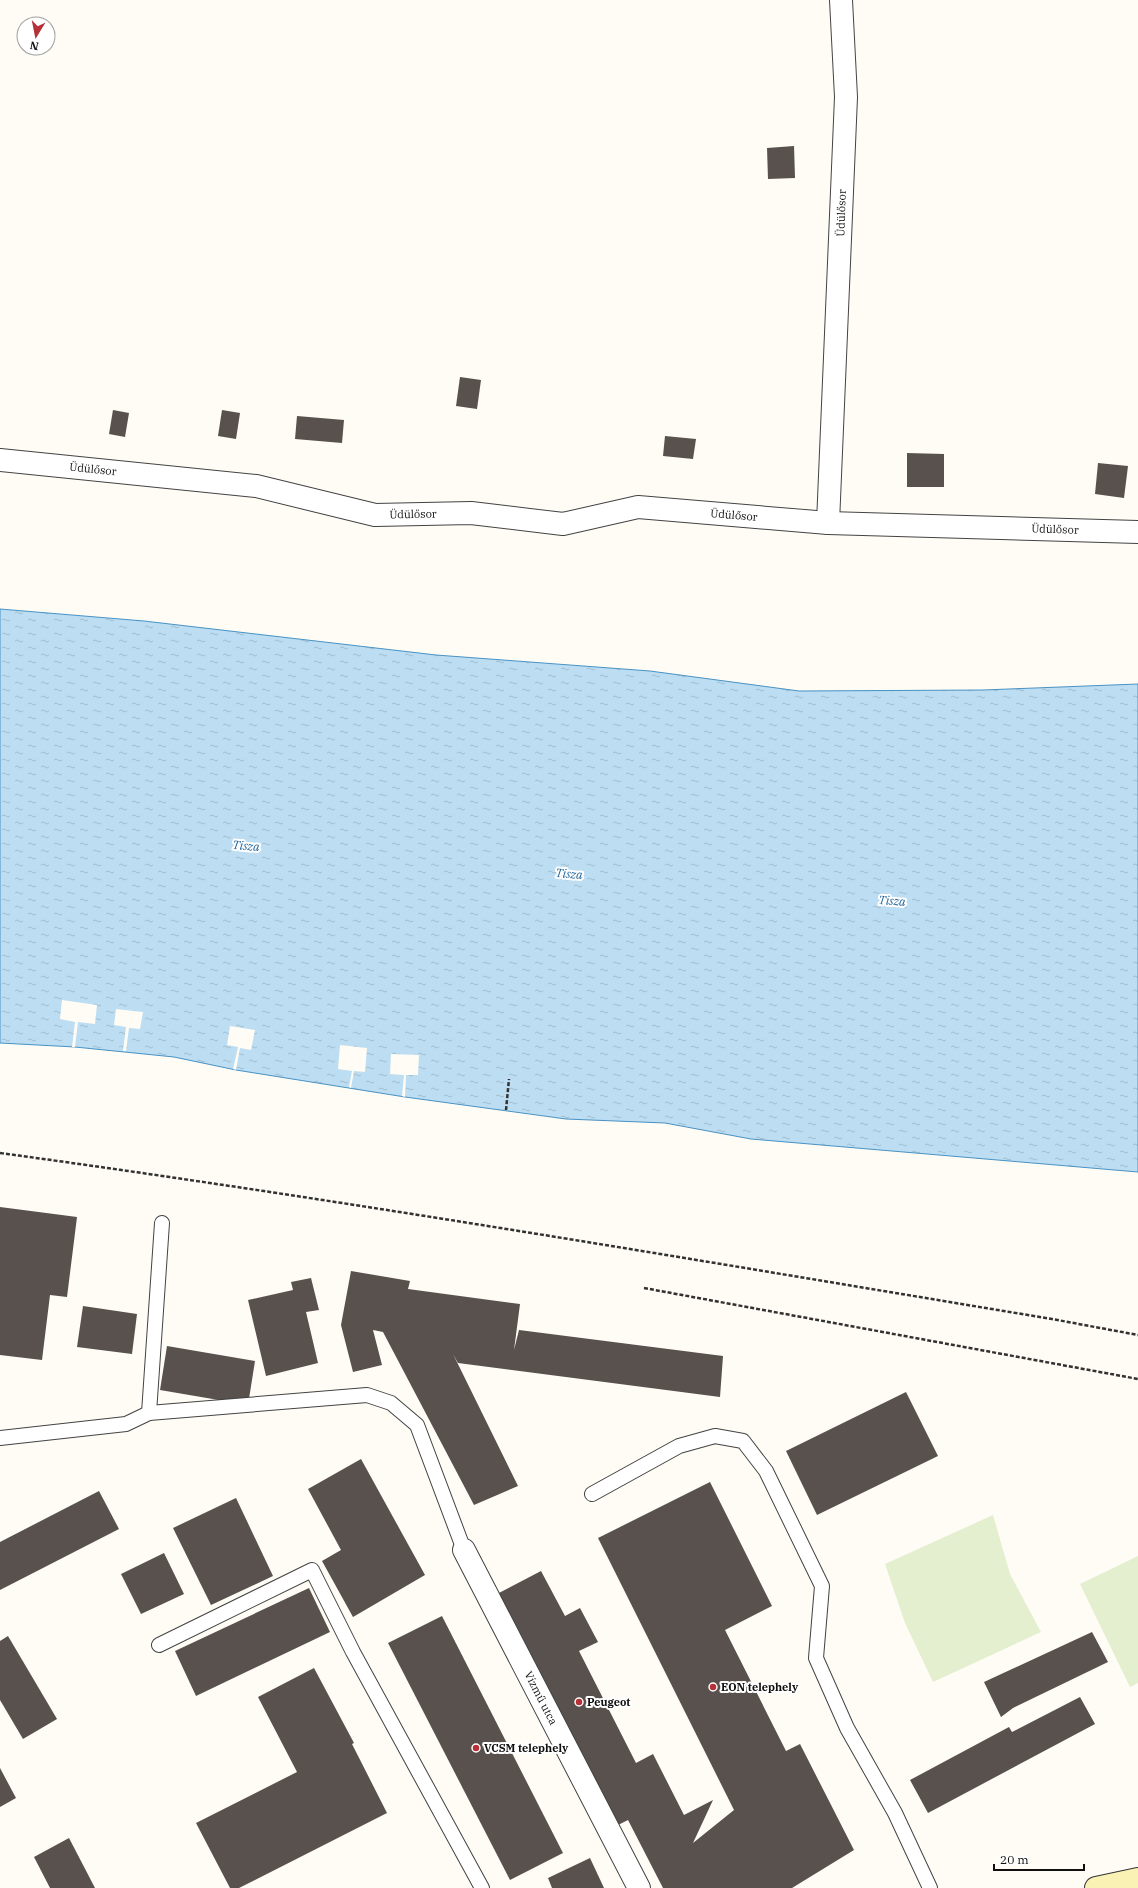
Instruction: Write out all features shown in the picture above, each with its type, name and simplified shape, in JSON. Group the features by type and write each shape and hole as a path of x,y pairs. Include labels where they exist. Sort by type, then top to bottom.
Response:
{"main road":[{"path":"1096,1888 1138,1879"}],"street":[{"name":"Üdülősor","path":"828,523 846,97 841,0"},
{"name":"Üdülősor","path":"0,460 256,486 375,515 471,512 563,524 638,508 828,523 1138,532"},
{"name":"Vízmű utca","path":"464,1550 639,1888"}],"lane":[{"path":"148,1413 162,1223"},
{"path":"0,1438 126,1424 148,1413 367,1395 391,1403 416,1425 464,1550"},
{"path":"592,1494 680,1446 715,1436 743,1441 766,1471 822,1586 816,1658 847,1728 895,1813 930,1888"},
{"path":"159,1645 312,1570 353,1652 482,1888"}],"path":[{"path":"506,1110 509,1079"},
{"path":"0,1154 152,1174 483,1224 1052,1319 1138,1335"},
{"path":"644,1288 1138,1379"}],"green space":[{"path":"993,1515 1010,1574 1041,1632 933,1682 905,1623 885,1564"},
{"path":"1138,1556 1138,1683 1130,1687 1080,1584"}],"water":[{"name":"Tisza","path":"0,609 144,621 436,655 650,671 799,691 983,690 1138,684 1138,1172 751,1139 665,1123 566,1119 405,1097 236,1070 174,1057 75,1047 0,1043"}],"pier":[{"path":"62,1000 97,1005 95,1024 78,1022 75,1047 72,1047 75,1022 60,1019"},
{"path":"116,1009 143,1012 140,1029 129,1028 126,1051 123,1051 126,1027 114,1025"},
{"path":"230,1026 255,1030 251,1050 240,1048 236,1070 233,1069 238,1047 227,1045"},
{"path":"340,1045 367,1048 365,1072 354,1071 351,1088 349,1087 352,1071 338,1069"},
{"path":"391,1054 419,1055 418,1075 406,1075 405,1097 402,1096 404,1075 390,1074"}],"building":[{"path":"794,146 795,178 768,179 767,148"},
{"path":"460,377 481,380 477,409 456,406"},
{"path":"113,410 129,413 125,437 109,434"},
{"path":"222,410 240,413 236,439 218,436"},
{"path":"297,416 344,420 342,443 295,439"},
{"path":"665,436 696,439 693,459 663,456"},
{"path":"907,453 944,454 944,487 907,487"},
{"path":"1098,463 1128,466 1124,498 1095,494"},
{"path":"0,1207 77,1217 67,1297 50,1295 42,1360 0,1355"},
{"path":"351,1271 410,1281 408,1289 520,1304 514,1350 519,1330 723,1356 720,1397 458,1363 453,1354 518,1486 474,1505 383,1332 373,1330 382,1365 353,1372 341,1325"},
{"path":"311,1278 319,1310 306,1312 318,1363 266,1376 248,1300 293,1290 291,1282"},
{"path":"83,1306 137,1314 132,1354 77,1347"},
{"path":"167,1346 255,1361 248,1405 160,1390"},
{"path":"906,1392 938,1456 817,1515 786,1451"},
{"path":"361,1459 425,1575 353,1617 322,1561 341,1550 308,1489"},
{"name":"EON telephely","path":"710,1482 772,1606 725,1630 786,1751 800,1744 854,1850 792,1888 663,1888 628,1820 616,1826 497,1594 541,1571 565,1616 580,1608 598,1642 579,1651 636,1763 653,1754 684,1815 713,1800 693,1843 734,1810 598,1538"},
{"path":"99,1491 119,1529 0,1590 0,1542"},
{"path":"236,1498 273,1576 211,1605 173,1528"},
{"path":"164,1553 184,1594 141,1614 121,1574"},
{"path":"309,1588 330,1632 196,1696 175,1651"},
{"name":"VCSM telephely","path":"442,1616 563,1853 510,1880 388,1643"},
{"path":"1092,1632 1108,1662 1013,1708 1001,1717 984,1682"},
{"path":"8,1636 57,1719 23,1739 0,1700 0,1641"},
{"path":"314,1668 354,1743 352,1744 387,1813 239,1888 230,1888 196,1823 297,1772 258,1697"},
{"path":"1080,1697 1095,1724 928,1813 910,1780 1009,1727 1012,1732"},
{"path":"0,1768 16,1798 0,1807"},
{"path":"69,1838 95,1888 50,1888 34,1857"},
{"path":"590,1858 604,1888 552,1888 548,1878"}],"place":[{"name":"EON telephely","path":"713,1687"},
{"name":"Peugeot","path":"579,1702"},
{"name":"VCSM telephely","path":"476,1748"}]}
